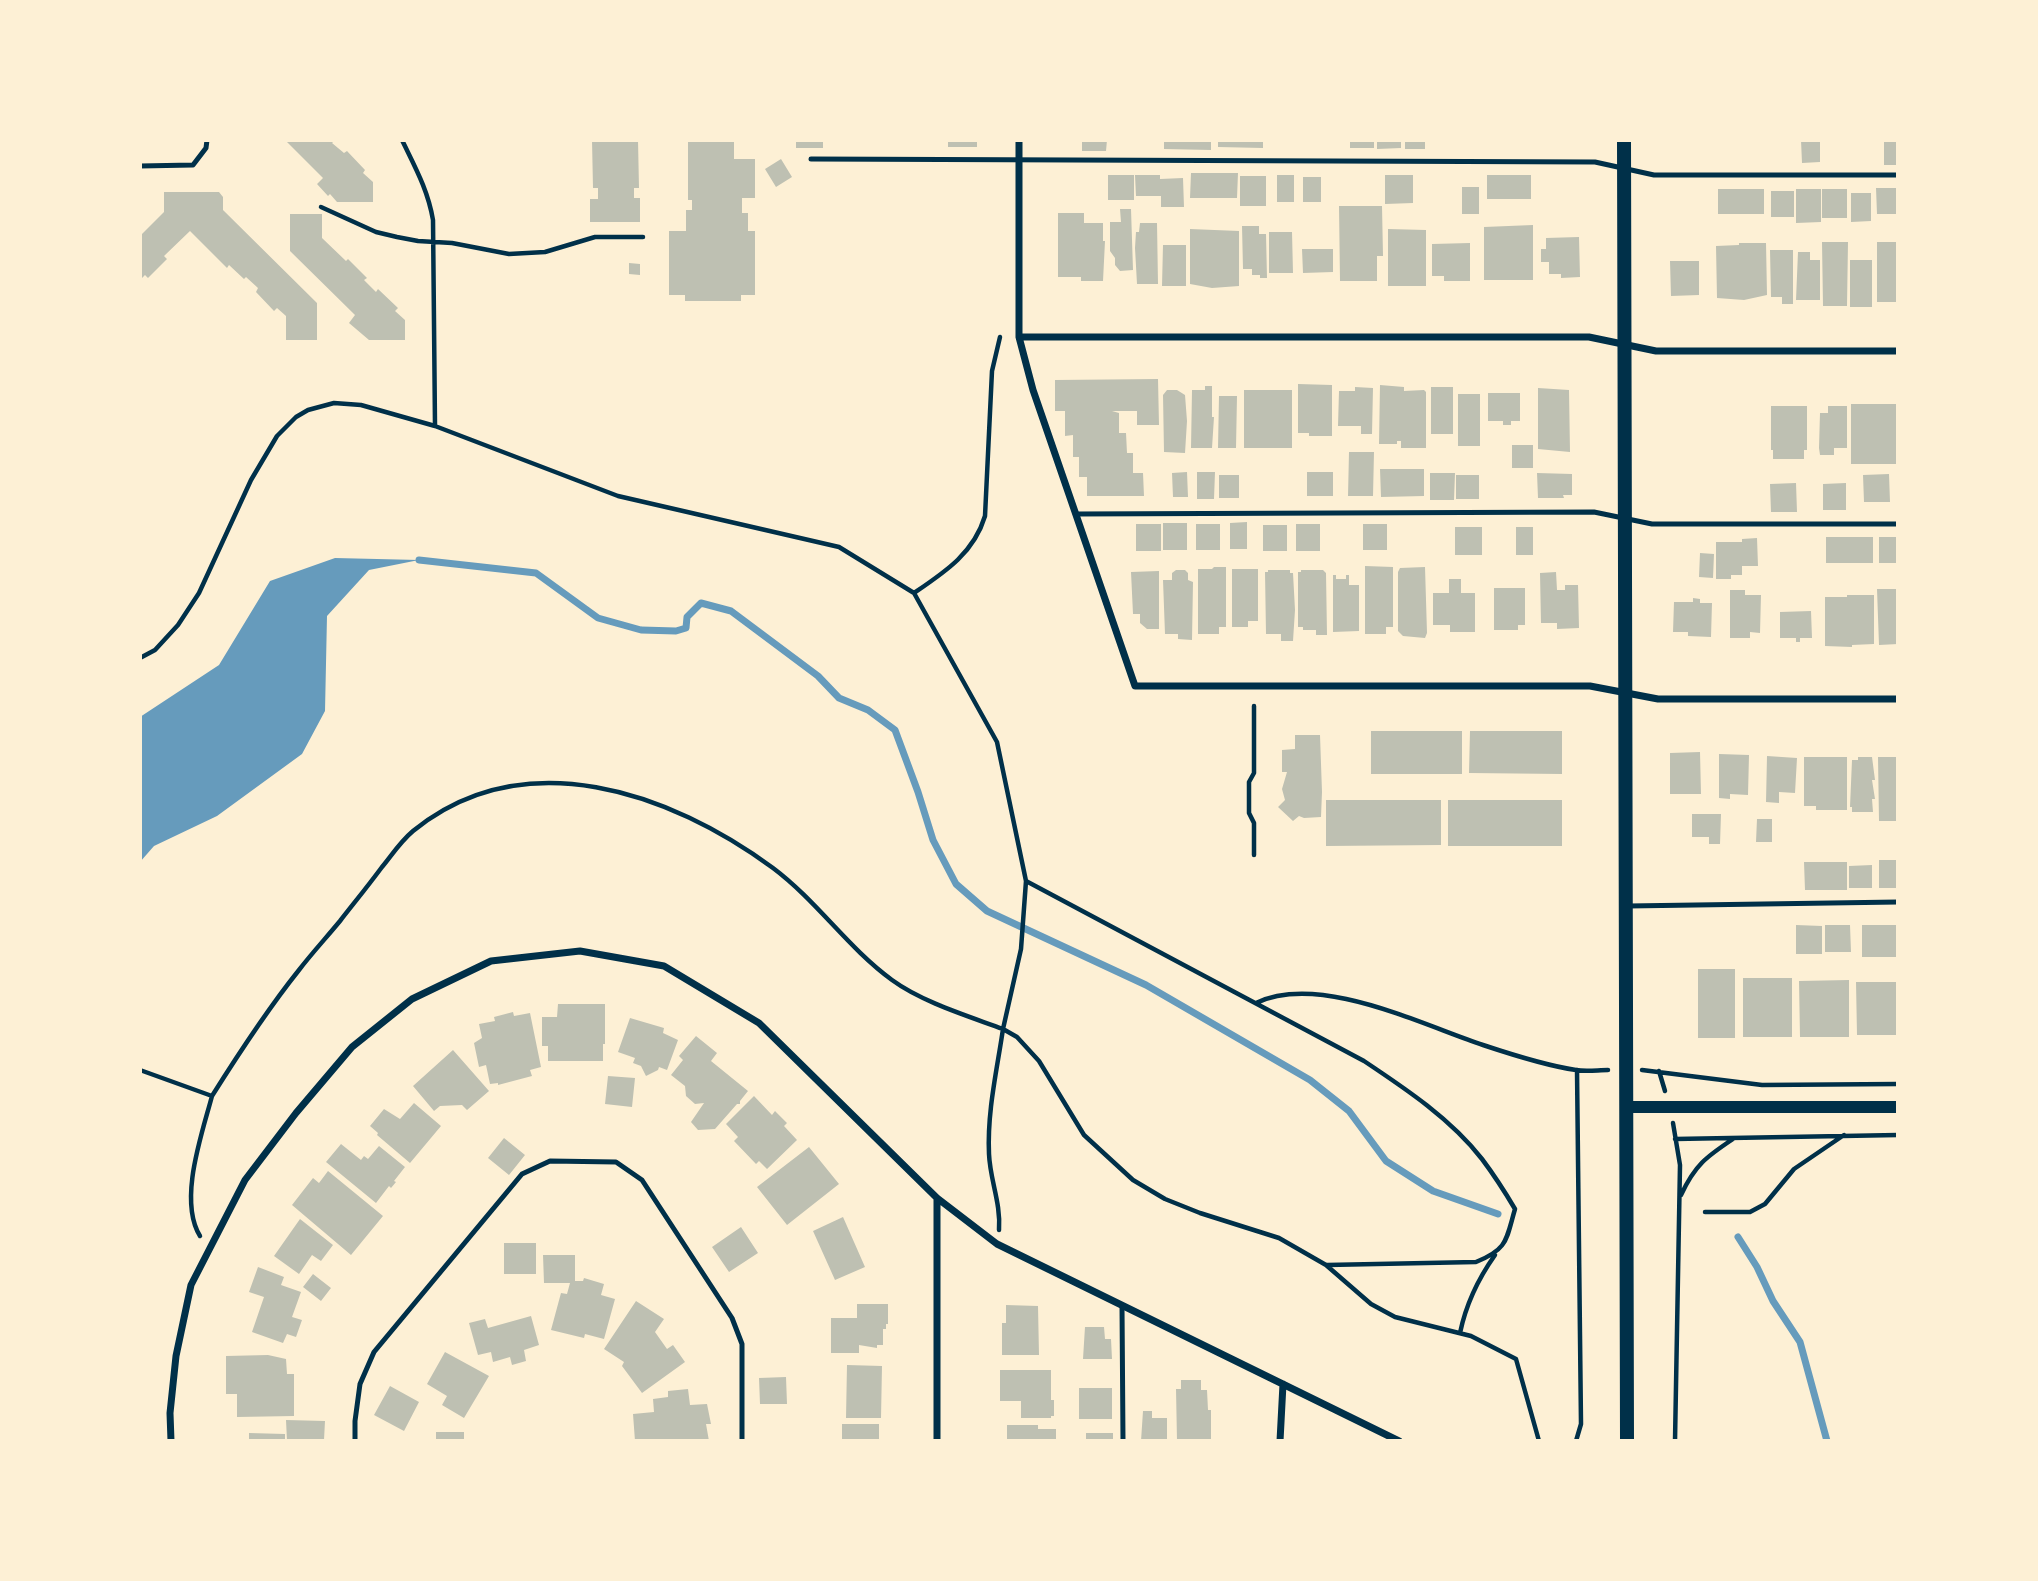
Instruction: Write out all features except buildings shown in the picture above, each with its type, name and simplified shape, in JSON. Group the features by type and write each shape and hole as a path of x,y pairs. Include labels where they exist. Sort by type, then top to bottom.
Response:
{"main road":[{"path":"1624,140 1627,1441"}],"street":[{"path":"1019,140 1019,337 1032,390 1136,686 1590,686 1658,699 1898,699"},
{"path":"1019,337 1589,337 1656,351 1898,351"},
{"path":"170,1441 176,1356 191,1285 245,1180 296,1113 352,1047 412,999 491,961 580,951 664,966 759,1023 937,1198 997,1244 1399,1441"},
{"path":"1626,1107 1898,1107"},
{"path":"937,1198 937,1441"},
{"path":"1280,1441 1283,1384"}],"lane":[{"path":"140,166 193,165 205,148 207,140"},
{"path":"811,159 1595,162 1654,175 1898,175"},
{"path":"1076,514 1594,512 1652,524 1898,524"},
{"path":"1625,906 1898,902"},
{"path":"355,1441 360,1384 374,1352 522,1174 550,1161 616,1162 642,1180 732,1318 742,1344 742,1441"},
{"path":"1122,1306 1123,1441"}],"path":[{"path":"402,140 424,182 433,220 435,426"},
{"path":"321,207 376,232 418,242 452,243 509,254 545,252 595,237 643,237"},
{"path":"914,593 959,560 981,530 985,516 992,370 1000,337"},
{"path":"140,658 155,650 178,625 199,593 251,480 277,436 296,417 321,406 348,403 435,426 618,496 839,547 914,593 997,742 1026,881 1021,949 1003,1029 988,1144 989,1169 1000,1214 997,1244"},
{"path":"1254,706 1254,773 1249,782 1249,813 1254,823 1254,855"},
{"path":"208,1248 197,1230 193,1214 192,1178 212,1096 298,970 405,839 444,810 503,788 558,782 612,789 649,801 711,829 751,852 785,877 820,909 857,950 894,982 911,992 1017,1037 1039,1061 1084,1135 1133,1180 1165,1199 1200,1213 1279,1238 1326,1265 1382,1311 1421,1325 1479,1339 1516,1359 1539,1441"},
{"path":"1026,881 1364,1062 1439,1115 1481,1157 1515,1209 1506,1241 1483,1272 1470,1299 1460,1333"},
{"path":"1255,1003 1282,994 1302,993 1337,998 1384,1009 1485,1045 1577,1070 1581,1424 1576,1441"},
{"path":"140,1070 212,1096"},
{"path":"1660,1071 1762,1085 1898,1084"},
{"path":"1705,1212 1750,1212 1765,1204 1794,1169 1844,1135"},
{"path":"1675,1441 1680,1166 1675,1139 1898,1135"},
{"path":"1679,1199 1692,1172 1711,1153 1735,1137"},
{"path":"1326,1265 1476,1262 1496,1254"}],"water":[{"path":"335,558 419,560 369,570 327,616 325,711 302,754 217,816 154,846 140,862 140,717 219,665 270,581"}],"waterway":[{"path":"419,560 536,573 598,618 641,630 676,631 686,628 687,617 701,603 731,611 818,676 839,698 868,710 895,730 933,840 956,884 987,911 1146,985 1310,1080 1349,1111 1386,1161 1433,1191 1498,1214"},
{"path":"1738,1237 1757,1267 1773,1301 1800,1342 1827,1441"}]}
